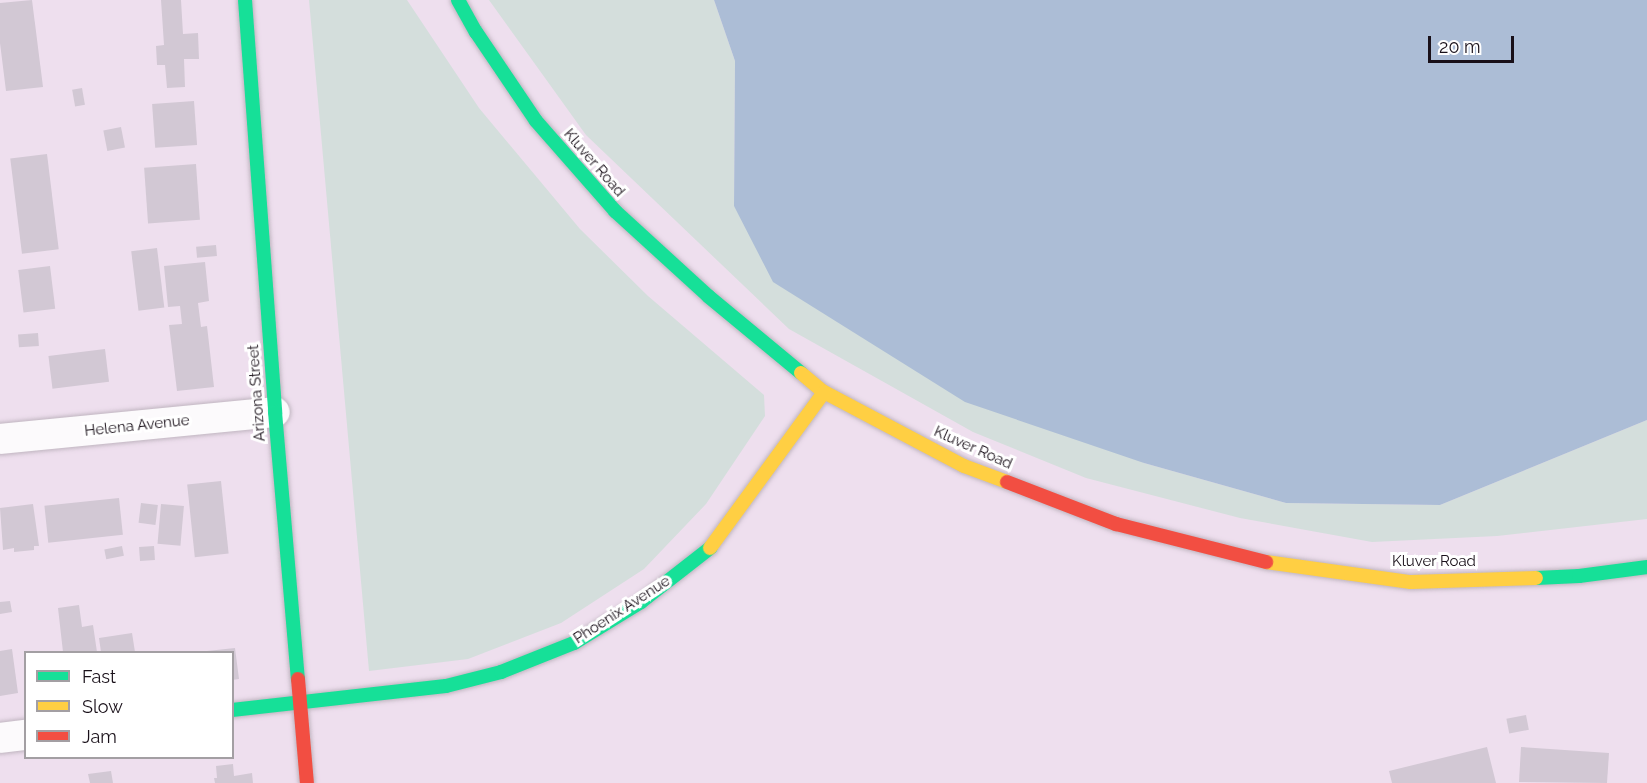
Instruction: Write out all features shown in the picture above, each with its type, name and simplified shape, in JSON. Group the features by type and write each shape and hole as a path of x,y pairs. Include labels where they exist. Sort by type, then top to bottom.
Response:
{"street":[{"name":"Arizona Street","path":"245,0 275,412 307,783"},
{"name":"Kluver Road","path":"458,0 536,120 615,211 708,296 824,392 964,466 1116,524 1272,564 1411,582 1580,576 1647,567"},
{"name":"Phoenix Avenue","path":"234,710 446,686 501,672 574,643 641,602 710,548 824,392"},
{"name":"Helena Avenue","path":"0,439 275,412"},
{"path":"0,738 24,735"}],"shaded area":[{"path":"309,0 407,0 479,108 580,229 648,296 764,395 765,416 706,504 644,569 561,623 468,659 369,671"},
{"path":"489,0 714,0 735,61 734,206 1144,463 1286,503 1440,505 1647,420 1647,519 1497,536 1372,542 1240,518 1086,478 973,432 789,329 586,135"}],"water":[{"path":"714,0 1647,0 1647,420 1440,505 1286,503 1144,463 965,402 773,282 734,206 735,61"}],"building":[{"path":"32,0 43,87 6,91 0,43 0,3"},
{"path":"161,0 181,0 183,34 198,33 199,59 184,59 185,87 167,88 165,65 157,65 156,46 164,45"},
{"path":"82,88 85,105 75,106 72,90"},
{"path":"194,101 197,145 155,148 152,104"},
{"path":"121,127 125,148 107,151 103,130"},
{"path":"47,154 59,249 22,254 10,159"},
{"path":"196,164 200,220 148,223 144,168"},
{"path":"216,245 217,256 197,258 196,247"},
{"path":"157,248 164,308 139,311 131,251"},
{"path":"205,262 209,301 198,303 201,327 207,326 214,387 177,391 169,325 182,324 180,306 168,307 164,266"},
{"path":"50,266 55,309 23,313 18,270"},
{"path":"38,333 39,346 19,347 18,334"},
{"path":"105,349 109,382 52,389 48,356"},
{"path":"221,481 229,554 195,557 187,485"},
{"path":"119,498 123,535 48,543 44,506"},
{"path":"141,503 158,505 155,525 139,523"},
{"path":"33,504 39,546 34,546 34,550 14,552 14,548 3,550 0,508"},
{"path":"161,504 184,506 180,546 158,544"},
{"path":"122,546 124,556 106,559 104,549"},
{"path":"154,546 155,560 140,561 139,547"},
{"path":"10,601 12,612 0,614 0,602"},
{"path":"79,605 82,627 93,625 97,651 63,651 58,608"},
{"path":"132,633 135,651 101,651 99,638"},
{"path":"235,648 239,679 234,680 234,651 207,651"},
{"path":"12,649 18,693 0,696 0,651"},
{"path":"1526,715 1529,730 1509,734 1506,719"},
{"path":"1487,747 1496,783 1392,783 1389,771"},
{"path":"1521,747 1609,753 1607,783 1519,782"},
{"path":"233,764 234,776 252,773 253,783 215,783 216,766"},
{"path":"111,771 113,783 90,783 88,774"}],"traffic: fast":[{"path":"245,0 275,412 298,679"},
{"path":"458,0 476,32 536,121 615,211 708,296 801,373"},
{"path":"234,710 446,686 501,672 574,643 641,602 710,548"},
{"path":"1536,578 1579,576 1647,567"}],"traffic: slow":[{"path":"801,373 824,392 964,466 1007,482"},
{"path":"710,548 824,392"},
{"path":"1266,562 1411,582 1536,578"}],"traffic: jam":[{"path":"1007,482 1116,524 1266,562"},
{"path":"298,679 307,783"}]}
